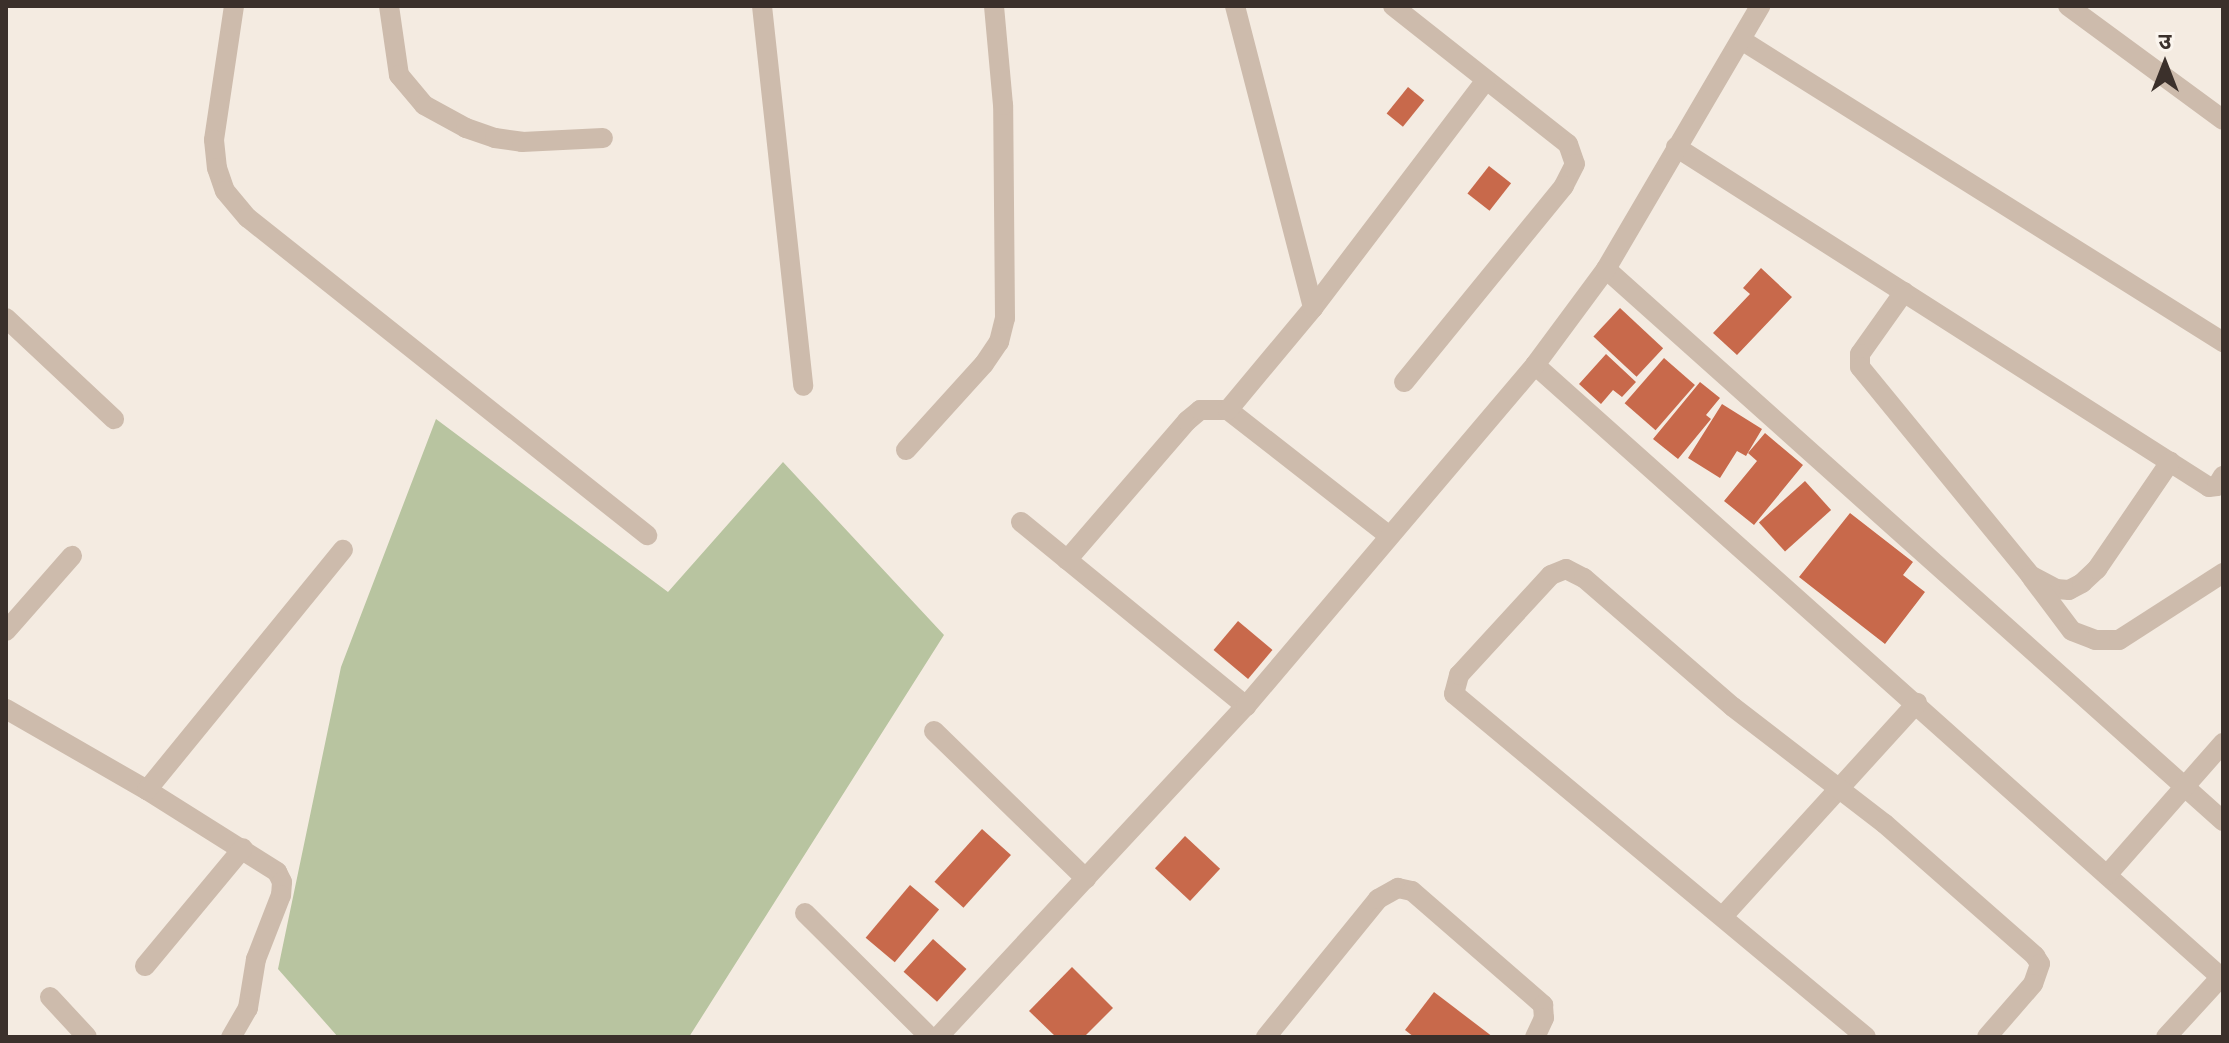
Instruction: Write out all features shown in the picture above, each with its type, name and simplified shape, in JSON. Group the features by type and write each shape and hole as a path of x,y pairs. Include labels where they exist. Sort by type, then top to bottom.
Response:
{"street":[{"path":"234,6 214,140 217,168 225,191 248,218 647,535"},
{"path":"389,6 399,75 408,91 424,105 466,128 495,138 522,142 603,138"},
{"path":"762,6 803,386"},
{"path":"906,450 984,364 999,342 1005,318 1003,105 994,6"},
{"path":"1235,6 1313,308"},
{"path":"1393,6 1568,144 1575,164 1564,186 1404,382"},
{"path":"938,1037 1246,706 1535,365 1606,269 1676,147 1743,41 1760,6"},
{"path":"2068,6 2223,120"},
{"path":"1743,41 2223,342"},
{"path":"1228,410 1313,308 1485,81"},
{"path":"1676,147 2209,487 2217,486 2223,476"},
{"path":"1606,269 2223,821"},
{"path":"1904,292 1860,354 1860,367 2072,631 2095,640 2119,640 2223,573"},
{"path":"6,318 114,419"},
{"path":"1535,365 2222,978 2166,1037"},
{"path":"1067,560 1187,421 1200,410 1228,410 1388,535"},
{"path":"2030,575 2056,589 2069,590 2082,583 2097,569 2170,462"},
{"path":"1021,522 1246,706"},
{"path":"147,790 343,550"},
{"path":"6,631 72,556"},
{"path":"1866,1037 1724,915 1454,694 1459,675 1551,575 1566,569 1575,572 1733,707 1841,788 1968,895 2040,964 2033,984 1987,1037"},
{"path":"1724,915 1917,703"},
{"path":"6,709 147,790 277,872 282,882 281,895 256,959 248,1008 231,1037"},
{"path":"934,731 1086,879"},
{"path":"2107,875 2223,743"},
{"path":"145,966 243,848"},
{"path":"1266,1037 1378,899 1398,888 1412,891 1543,1005 1544,1018 1535,1037"},
{"path":"805,913 930,1037"},
{"path":"50,997 87,1037"}],"green space":[{"path":"436,419 668,592 783,462 944,635 689,1037 338,1037 278,969 341,667"}],"building":[{"path":"1408,87 1424,100 1403,127 1387,113"},
{"path":"1489,166 1511,183 1490,211 1467,194"},
{"path":"1761,268 1792,297 1737,355 1713,333 1750,294 1743,288"},
{"path":"1620,308 1663,348 1637,377 1593,337"},
{"path":"1606,354 1636,382 1622,397 1613,390 1601,404 1579,384"},
{"path":"1664,358 1695,385 1656,430 1625,403"},
{"path":"1700,382 1720,398 1706,415 1711,419 1678,459 1653,439"},
{"path":"1722,404 1762,429 1746,456 1737,451 1720,478 1688,458"},
{"path":"1765,433 1803,465 1754,525 1724,501 1757,461 1748,453"},
{"path":"1805,481 1831,510 1785,551 1759,522"},
{"path":"1850,513 1913,562 1903,575 1925,592 1885,644 1799,577"},
{"path":"1238,621 1272,650 1248,679 1214,650"},
{"path":"982,829 1011,855 963,908 934,882"},
{"path":"1185,836 1220,869 1190,901 1155,868"},
{"path":"910,885 939,909 895,962 866,938"},
{"path":"933,939 966,969 937,1002 904,972"},
{"path":"1072,967 1113,1008 1084,1037 1056,1037 1029,1011"},
{"path":"1434,992 1493,1037 1414,1037 1405,1030"}]}
